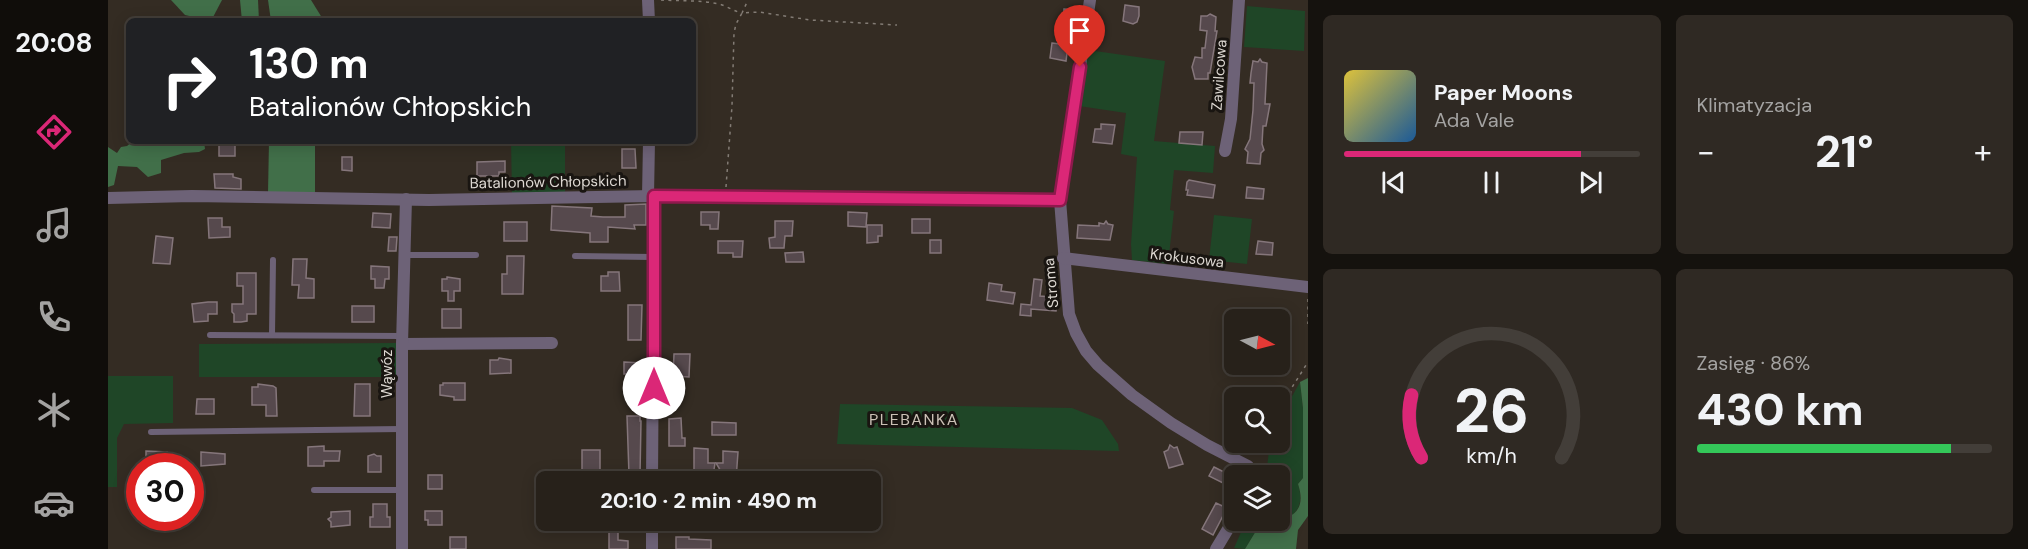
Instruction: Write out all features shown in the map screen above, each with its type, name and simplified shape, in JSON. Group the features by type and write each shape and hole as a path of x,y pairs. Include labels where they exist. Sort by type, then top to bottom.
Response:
{"street":[{"path":"648,0 649,18"},
{"name":"Stroma","path":"1090,0 1060,200 1069,314 1086,351 1098,365 1132,395 1193,436 1246,465"},
{"name":"Zawilcowa","path":"1225,151 1231,119 1239,0"},
{"path":"649,144 654,257 652,471"},
{"name":"Batalionów Chłopskich","path":"108,198 192,196 406,199 651,196 1060,200"},
{"name":"Wąwóz","path":"402,549 402,340 406,199"},
{"name":"Krokusowa","path":"1063,258 1308,287"},
{"path":"402,340 552,343"},
{"path":"652,531 652,549"},
{"path":"1216,549 1227,531"}],"lane":[{"path":"404,255 476,255"},
{"path":"575,256 654,257"},
{"path":"272,335 273,260"},
{"path":"210,335 402,340"},
{"path":"151,432 402,429"},
{"path":"314,490 402,490"}],"path":[{"path":"648,0 700,1 720,4 733,12 759,12 810,20 897,25"},
{"path":"725,197 732,106 734,33 748,0"},
{"path":"1308,287 1308,324"},
{"path":"1290,399 1291,389 1308,362"}],"green space":[{"path":"171,0 222,0 213,18 185,15"},
{"path":"240,0 258,0 259,18 242,18"},
{"path":"268,0 311,0 322,18 271,18"},
{"path":"1247,6 1305,11 1304,51 1244,47"},
{"path":"1088,50 1165,61 1154,141 1215,146 1213,173 1174,170 1170,210 1174,211 1168,264 1132,260 1137,157 1121,154 1126,113 1079,106"},
{"path":"129,144 204,144 205,149 161,160 161,173 148,177 137,167 118,166 114,185 108,187 108,147 117,153 121,147"},
{"path":"269,144 315,144 315,194 268,193"},
{"path":"511,144 565,144 565,192 512,194"},
{"path":"1214,215 1252,219 1247,264 1209,260"},
{"path":"399,343 399,377 199,377 199,344"},
{"path":"108,376 173,376 173,423 124,424 117,438 117,487 108,487"},
{"path":"1308,378 1308,516 1298,530 1296,549 1245,549 1256,531 1290,531 1290,516 1298,509 1300,494 1298,484 1303,478 1303,408 1300,382"},
{"path":"1300,382 1303,408 1303,478 1298,484 1300,502 1296,512 1290,516 1290,465 1267,465 1269,453 1290,453 1290,400"},
{"path":"840,404 1072,408 1102,420 1118,444 1119,451 837,444"},
{"path":"1242,531 1256,531 1245,549 1234,548"}],"building":[{"path":"1125,5 1139,7 1137,22 1133,24 1123,21"},
{"path":"1064,9 1077,10 1078,24 1063,23"},
{"path":"1210,14 1216,17 1215,31 1217,31 1210,73 1208,73 1208,79 1195,79 1192,67 1195,57 1202,58 1202,48 1205,48 1207,31 1200,30 1201,16"},
{"path":"1052,43 1068,45 1066,61 1050,58"},
{"path":"1260,59 1267,63 1265,104 1270,104 1266,126 1263,126 1264,150 1261,153 1260,164 1247,163 1248,152 1245,149 1250,139 1253,110 1254,83 1250,83 1253,61 1258,62"},
{"path":"1101,124 1115,125 1112,144 1093,142 1095,129 1101,129"},
{"path":"1180,132 1203,132 1202,145 1179,143"},
{"path":"219,144 235,144 235,156 219,156"},
{"path":"622,149 635,149 636,168 622,168"},
{"path":"342,157 352,157 352,171 342,170"},
{"path":"505,161 505,172 499,172 499,176 477,176 477,162"},
{"path":"214,174 233,174 233,177 241,179 241,189 215,188"},
{"path":"1189,180 1215,185 1213,198 1187,195"},
{"path":"1247,187 1264,189 1263,199 1246,198"},
{"path":"646,204 646,225 634,225 635,229 608,227 608,242 590,242 590,233 551,230 552,206 592,208 591,216 625,217 625,205"},
{"path":"701,212 719,212 718,229 710,229 710,225 701,225"},
{"path":"848,212 867,213 866,227 848,226"},
{"path":"373,213 391,214 390,228 372,227"},
{"path":"208,218 222,218 222,227 230,227 230,237 209,238"},
{"path":"912,219 930,219 930,233 912,233"},
{"path":"775,221 793,221 792,236 785,236 784,248 770,248 769,238 775,237"},
{"path":"1106,221 1113,225 1110,240 1077,238 1078,225 1099,226 1099,223 1104,224"},
{"path":"504,222 527,222 527,241 504,241"},
{"path":"867,225 882,225 882,236 878,236 878,242 867,243"},
{"path":"156,236 173,238 170,264 153,263"},
{"path":"389,237 397,237 396,251 388,251"},
{"path":"930,240 941,240 941,253 930,253"},
{"path":"718,241 743,241 742,257 733,257 733,253 718,253"},
{"path":"1258,241 1273,243 1272,255 1256,254"},
{"path":"803,252 804,262 786,262 785,253"},
{"path":"507,256 524,256 523,294 502,294 502,274 507,274"},
{"path":"293,259 307,259 306,278 314,279 314,298 298,298 299,285 292,285"},
{"path":"371,266 389,267 389,279 385,279 384,288 375,288 375,279 371,279"},
{"path":"608,272 619,272 620,291 601,291 601,276 608,276"},
{"path":"237,273 256,273 256,314 247,314 247,321 241,322 234,322 232,312 232,304 243,304 243,286 237,286"},
{"path":"447,277 460,279 460,291 454,291 454,301 448,301 448,291 442,291 442,279 447,279"},
{"path":"1034,279 1042,280 1040,296 1051,297 1051,301 1057,301 1056,311 1031,309 1031,316 1020,315 1021,304 1031,305"},
{"path":"989,283 1002,285 1001,291 1015,293 1013,304 987,300"},
{"path":"217,302 217,314 208,314 208,321 194,322 192,304"},
{"path":"628,305 642,305 641,340 628,340"},
{"path":"352,306 374,306 374,322 352,322"},
{"path":"442,309 461,309 461,328 442,328"},
{"path":"674,354 690,354 689,377 673,376"},
{"path":"499,358 511,360 511,373 490,374 490,360"},
{"path":"624,362 642,363 641,398 631,398 629,374 624,374"},
{"path":"465,383 465,400 454,400 454,397 440,395 440,385"},
{"path":"258,384 276,388 277,416 266,416 266,405 252,405 252,387 258,387"},
{"path":"355,384 370,384 370,416 354,416"},
{"path":"197,399 214,399 214,414 196,414"},
{"path":"627,416 640,416 640,471 629,471"},
{"path":"681,418 682,438 685,438 685,446 669,446 669,419"},
{"path":"712,422 736,423 736,435 712,435"},
{"path":"1170,445 1177,447 1183,464 1169,468 1164,452"},
{"path":"324,446 324,451 340,451 339,461 324,461 324,466 308,466 308,447"},
{"path":"694,448 708,449 708,463 715,463 714,471 694,471"},
{"path":"582,450 600,450 600,471 582,471"},
{"path":"146,451 167,452 167,453 146,453"},
{"path":"723,451 738,452 737,471 721,471 716,463 723,463"},
{"path":"201,452 225,454 225,464 204,466 204,453"},
{"path":"374,454 381,456 381,472 368,472 368,456"},
{"path":"1214,467 1224,472 1224,484 1209,476"},
{"path":"428,475 442,475 442,489 428,489"},
{"path":"1216,503 1224,507 1224,514 1213,535 1202,529"},
{"path":"373,504 387,504 390,527 370,527"},
{"path":"350,511 350,525 331,527 328,519 331,517 331,512"},
{"path":"425,511 442,511 442,525 428,525 428,520 425,520"},
{"path":"609,531 618,531 618,540 628,541 628,549 609,549"},
{"path":"450,537 466,537 466,549 450,549"},
{"path":"676,537 711,540 711,549 676,549"}],"district":[{"name":"PLEBANKA","path":"914,419"}],"route":[{"path":"654,388 654,196 1060,200 1080,67"}]}
